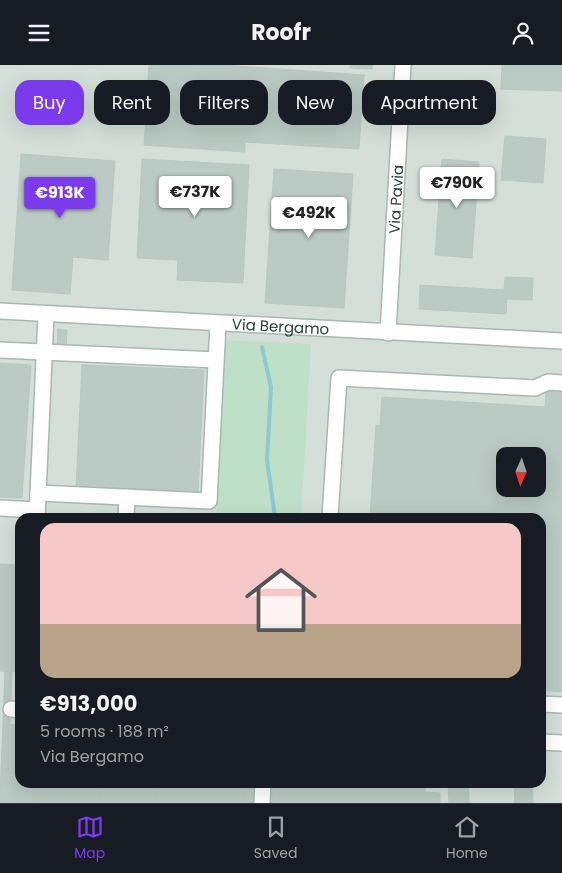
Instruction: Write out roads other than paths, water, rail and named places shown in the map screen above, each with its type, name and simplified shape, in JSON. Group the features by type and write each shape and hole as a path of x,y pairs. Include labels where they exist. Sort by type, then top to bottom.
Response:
{"street":[{"name":"Via Pavia","path":"388,333 403,65"},
{"name":"Via Bergamo","path":"0,311 562,341"},
{"path":"37,513 46,313"},
{"path":"38,493 209,501 218,324"},
{"path":"0,349 216,360"},
{"path":"330,513 339,378 535,388 548,382 562,383"},
{"path":"126,513 128,497"},
{"path":"0,508 31,513"},
{"path":"546,704 562,705"},
{"path":"546,742 562,743"},
{"path":"262,803 263,788"}],"waterway":[{"path":"262,347 271,387 267,460 274,513"}]}
